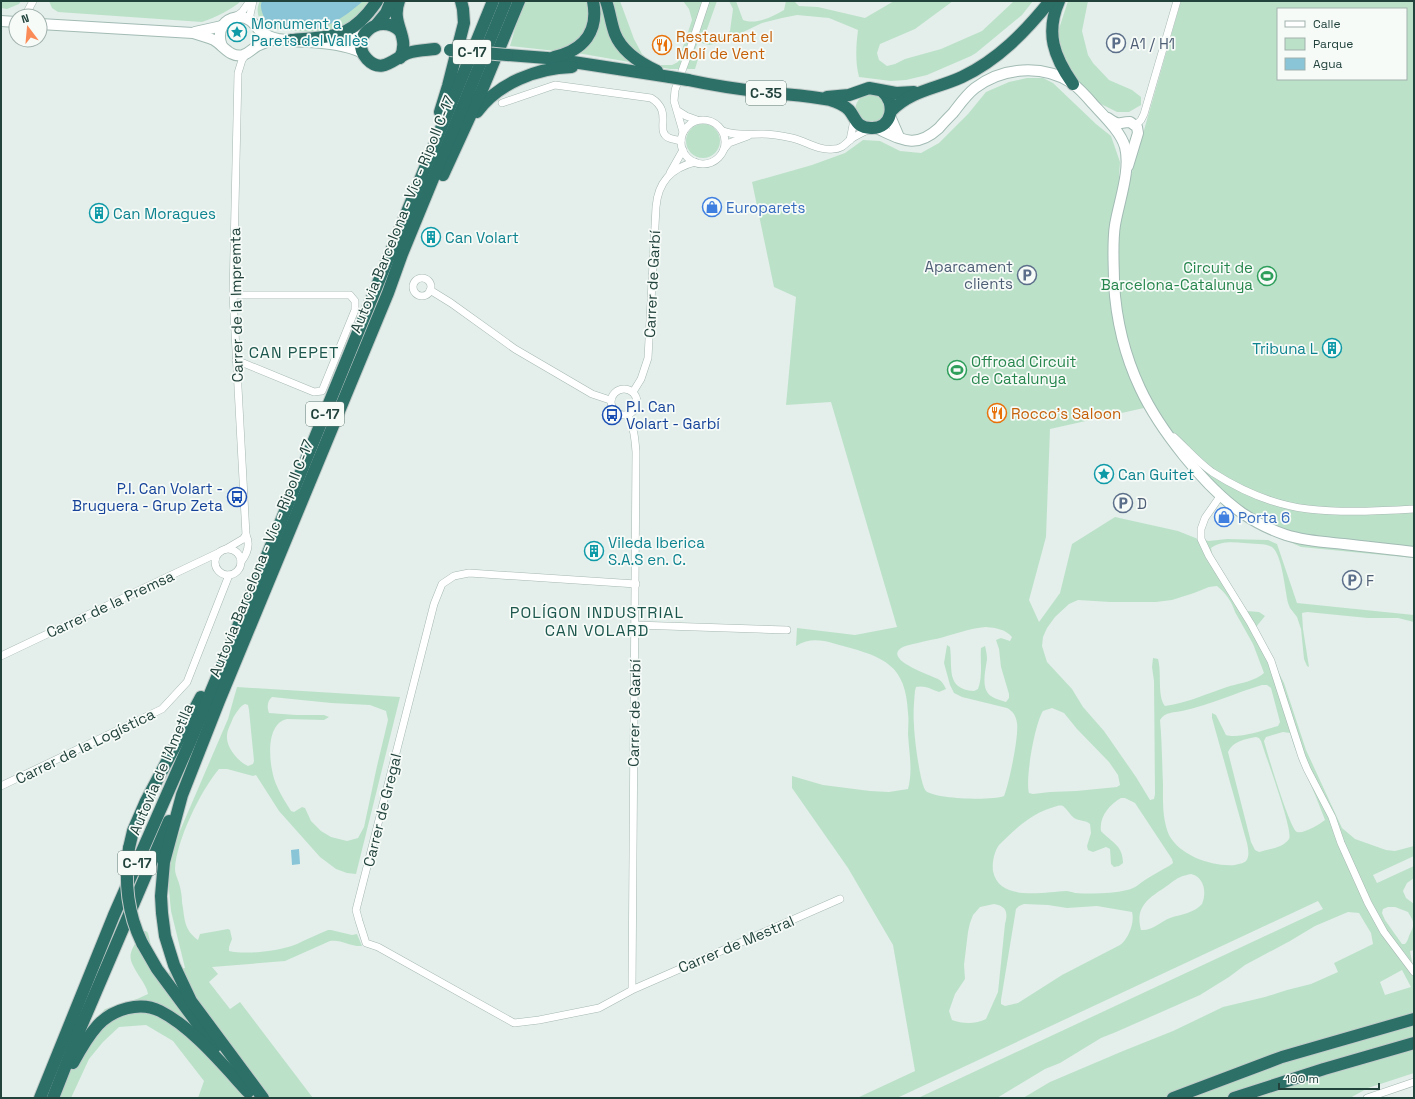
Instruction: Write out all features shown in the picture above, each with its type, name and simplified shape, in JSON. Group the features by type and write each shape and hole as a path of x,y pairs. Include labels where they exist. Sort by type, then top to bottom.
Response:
{"highway":[{"path":"291,40 326,37 348,30 364,18 378,1"},
{"path":"363,53 361,47 364,35 369,28 377,24 386,13 390,1"},
{"path":"399,1 396,12 404,48 400,58"},
{"path":"398,251 410,196 447,92 464,23 461,1"},
{"name":"Autovia Barcelona - Vic - Ripoll C-17","path":"182,795 222,694 388,294 398,251 493,1"},
{"name":"Autovia Barcelona - Vic - Ripoll C-17","path":"237,629 506,1"},
{"path":"398,251 418,232 519,1"},
{"path":"547,58 567,53 580,45 586,39 594,19 593,1"},
{"path":"606,1 615,34 621,44 635,59 670,77"},
{"name":"C-35","path":"363,53 372,63 380,65 387,65 408,53 436,49 547,58 600,65 732,88 814,98 837,103 846,108 861,126 873,128 883,125 890,113 903,100 923,91 952,82 994,58 1028,28 1050,1"},
{"path":"1059,1 1053,19 1052,42 1060,64 1073,84"},
{"name":"C-35","path":"377,24 388,24 394,26 401,34 416,44 436,49"},
{"path":"463,131 486,101 497,92 521,78 555,68 600,65"},
{"name":"C-35","path":"814,98 842,96 866,88 896,93 923,91"},
{"path":"853,117 852,101 860,91"},
{"path":"882,91 889,98 890,113"},
{"path":"237,629 146,801 133,832 129,848 126,877 128,903 133,922 142,943 157,969 250,1095"},
{"name":"Autovia de l'Ametlla","path":"40,1098 114,916 190,742 237,629"},
{"path":"182,795 164,862 162,876 162,913 169,951 182,984 192,1001 263,1098"},
{"name":"Autovia de l'Ametlla","path":"53,1097 128,914 182,795"},
{"path":"53,1097 80,1051 99,1024 113,1013 121,1009 135,1007 148,1007 160,1010 179,1023 219,1061 250,1095"},
{"path":"1173,1098 1282,1057 1414,1019"},
{"path":"1234,1098 1324,1069 1414,1043"}],"street":[{"path":"193,33 222,26 242,12 252,1"},
{"path":"238,73 242,60 258,40 257,31 250,15 252,1"},
{"path":"706,1 675,90 674,101 683,132 681,141 682,150 687,157 695,162 705,164 715,161 722,154 724,149 725,143 723,131"},
{"path":"1136,125 1144,114 1177,1"},
{"path":"235,17 244,18 262,32 277,39"},
{"path":"48,24 193,33 205,36 239,55 263,43 277,39 329,43 352,48 363,53"},
{"path":"222,26 220,36 226,49 236,64 238,73"},
{"path":"329,43 349,40 364,35"},
{"path":"678,111 697,120 712,121 723,131 729,134 762,134 793,138 813,146 828,149 841,147 850,140 873,128 908,141 913,141 933,134 973,89 998,75 1018,71 1036,70 1052,74 1073,84 1102,114 1116,123 1121,133 1126,154 1125,175"},
{"name":"Carrer de la Impremta","path":"238,73 233,295 246,535 248,539 246,555 241,562"},
{"path":"502,103 555,85 651,98 657,102 664,113 662,129 664,134 668,138 681,141"},
{"path":"890,113 900,137"},
{"path":"850,140 853,117"},
{"path":"683,132 689,125 697,120"},
{"path":"1121,133 1130,122 1136,125 1138,130 1135,145 1125,175 1115,228 1114,263 1116,306 1131,367 1141,390 1168,434 1197,470 1221,495 1252,520 1287,535 1314,541 1414,552"},
{"path":"1121,133 1131,142 1136,139"},
{"path":"724,149 729,143 751,134"},
{"name":"Carrer de Garbí","path":"669,176 682,150"},
{"name":"Carrer de Garbí","path":"633,392 641,379 648,358 656,198 661,185 669,176 682,166 695,162"},
{"path":"430,290 518,351 592,394 610,400"},
{"path":"233,295 350,295 355,301 355,310 322,391 314,392 236,360"},
{"path":"620,389 628,389 633,392 636,396 637,405 632,412 627,415 620,415 614,411 610,400 614,393 620,389"},
{"name":"Carrer de Garbí","path":"627,415 631,421 634,432 636,452 632,990"},
{"path":"1168,434 1174,437 1210,471 1265,499 1307,509 1367,511 1414,509"},
{"path":"1221,495 1205,518 1201,529 1201,539 1209,556 1251,624 1271,661 1302,757 1332,817 1368,903 1384,932 1414,972"},
{"path":"222,551 228,549 236,551 238,554 241,566 236,572 229,575 221,573 216,567 216,559 222,551 246,535"},
{"name":"Carrer de la Premsa","path":"1,656 222,551"},
{"name":"Carrer de Gregal","path":"632,990 599,1008 539,1020 514,1023 378,947 366,943 356,910 432,611 442,584 454,576 469,573 636,584"},
{"name":"Carrer de la Logística","path":"1,786 162,709 187,682 229,575"},
{"path":"635,625 787,630"},
{"name":"Carrer de Mestral","path":"632,990 840,899"},
{"path":"1367,1098 1414,1082"}],"green space":[{"path":"1,1 21,1 19,4 7,9 1,8"},
{"path":"49,1 241,1 223,13 202,22 58,12 52,8"},
{"path":"260,1 372,1 356,19 344,26 334,30 313,32 271,29 267,27 261,21 258,14 258,5"},
{"path":"523,1 620,1 634,39 642,54 654,64 672,65 678,62 692,20 689,9 683,1 717,1 706,32 708,39 714,39 726,35 730,31 733,9 729,1 736,1 743,20 753,22 764,20 784,10 786,1 794,1 799,6 818,7 865,18 894,1 953,1 915,29 880,44 877,53 879,60 887,66 905,59 941,49 982,31 1014,1 1033,1 1022,15 971,56 927,75 906,80 891,81 859,77 856,54 858,30 829,18 797,15 762,23 737,35 732,40 725,42 709,45 698,42 694,52 699,56 695,69 670,69 583,54 510,46"},
{"path":"1068,1 1088,1 1082,31 1088,55 1093,63 1109,80 1132,90 1141,97 1141,105 1129,112 1117,112 1101,104 1085,90 1064,62 1058,32"},
{"path":"1181,1 1414,1 1414,558 1301,547 1268,532 1208,490 1175,453 1144,408 1050,429 1046,537 1029,600 1039,622 1060,593 1072,544 1115,517 1178,531 1198,539 1209,541 1227,539 1268,540 1277,544 1297,603 1414,615 1414,622 1398,618 1368,618 1307,612 1302,613 1309,667 1304,659 1301,629 1297,617 1288,603 1281,564 1272,547 1258,544 1227,542 1218,544 1211,548 1213,559 1247,611 1259,612 1265,616 1256,627 1284,683 1306,750 1342,828 1355,839 1386,850 1395,851 1414,846 1414,856 1373,875 1377,883 1414,866 1414,878 1407,883 1403,891 1406,898 1414,904 1414,950 1410,951 1414,968 1414,1073 1368,1088 1350,1098 1023,1098 1050,1082 1173,1031 1223,1007 1311,984 1338,972 1334,963 1373,944 1371,933 1359,913 1348,912 1315,926 1245,965 1200,995 1101,1038 997,1098 918,1098 1323,909 1318,901 897,1098 857,1098 915,1071 893,945 848,868 792,788 792,776 823,785 870,791 889,792 908,789 910,768 906,697 903,684 897,674 881,659 831,642 819,640 808,641 796,646 797,628 855,635 897,627 831,402 786,405 796,297 774,287 752,182 812,165 845,153 863,140 880,141 900,151 921,153 939,143 968,114 986,92 1009,82 1027,78 1043,78 1053,83 1096,124 1111,136 1120,162 1119,176 1130,179","holes":["1217,586 1223,591 1230,601 1253,644 1264,673 1248,681 1190,700 1165,706 1160,690 1160,671 1158,659 1153,658 1155,794 1154,799 1150,800 1104,731 1083,707 1072,689 1047,662 1042,646 1043,637 1047,628 1055,617 1069,604 1078,600 1156,602 1172,600 1209,587","986,627 1000,629 1012,637 1010,641 1001,638 996,640 999,649 1001,667 1009,694 1009,698 1006,702 991,696 986,689 984,679 987,659 985,646 981,648 980,684 978,689 974,691 958,686 954,682 951,670 950,647 947,645 944,663 950,685 954,693 962,697 1007,708 1013,712 1016,718 1017,738 1006,790 1004,796 997,798 976,799 931,794 926,791 924,787 915,739 915,691 916,687 928,688 939,692 946,689 943,683 939,680 903,662 898,657 898,652 905,646","1262,685 1267,685 1271,688 1280,722 1278,726 1259,732 1231,736 1226,735 1216,715 1212,713 1212,718 1247,843 1248,857 1245,862 1235,865 1217,864 1198,859 1181,849 1174,842 1169,835 1165,823 1163,810 1160,720 1167,714 1212,702","1052,708 1064,713 1077,729 1109,762 1118,775 1120,785 1117,787 1076,791 1029,793 1028,776 1034,739 1043,711","1283,732 1290,733 1325,820 1308,830 1297,832 1284,805 1264,741 1266,737","1256,737 1261,741 1283,808 1289,833 1289,839 1283,844 1276,848 1259,852 1255,850 1251,842 1228,752 1236,743","1121,798 1125,798 1135,803 1172,859 1173,863 1132,889 1108,893 1094,894 1075,893 1069,891 1024,893 1013,891 1004,887 997,881 993,871 993,865 995,854 999,845 1031,817 1056,806 1063,806 1074,818 1090,824 1091,833 1087,846 1088,850 1093,852 1106,847 1110,849 1111,864 1114,867 1119,866 1123,863 1121,852 1116,844 1101,831 1101,826 1103,816 1109,808","1191,874 1199,878 1202,882 1204,890 1202,904 1192,911 1170,918 1149,929 1141,930 1141,910 1148,900 1174,881","994,904 1002,906 1006,911 998,992 986,1019 974,1023 965,1023 952,1020 949,1011 955,994 965,979 964,965 968,932 973,915 980,907","1024,904 1048,905 1067,908 1097,906 1132,912 1133,921 1126,939 1120,945 1062,975 1018,1003 1005,1006 1001,1004 1001,1000 1016,909","1388,907 1395,907 1408,912 1413,921 1413,926 1405,944 1402,944 1385,920 1382,913 1383,909","1402,970 1411,987 1385,995 1380,982"]},
{"path":"872,93 882,97 887,112 877,124 861,122 855,109 860,98"},
{"path":"700,124 706,124 710,125 717,131 720,141 719,148 713,155 706,158 700,158 696,157 689,151 686,144 686,138 687,134 693,127"},
{"path":"237,687 400,697 356,874 347,873 336,869 320,857 279,811 256,775 253,776 227,769 219,769 197,802 176,858 175,871 181,890 187,927 193,936 198,940 200,934 228,929 230,930 232,939 229,951 245,953 273,950 290,946 328,930 352,935 357,934 362,946 338,941 330,941 285,961 212,967 218,974 209,982 230,1009 240,1002 313,1098 198,1098 204,1081 173,1041 146,1025 119,1027 103,1042 89,1059 71,1098 58,1098 80,1044 94,1021 105,1009 148,994 130,956 141,932 146,931 148,933 158,976 185,968 171,911 167,869 179,833 228,719","holes":["272,697 370,705 386,711 388,720 364,827 358,838 347,841 331,837 321,831 311,821 305,808 302,807 294,812 291,811 285,802 276,784 270,757 270,747 275,729 280,723 287,719 324,720 329,717 324,715 269,713 268,705 269,700","245,704 248,705 249,710 254,761 253,764 248,766 233,754 227,740 233,718"]}],"water":[{"path":"262,1 363,1 338,20 320,28 300,30 265,20 261,8"},
{"path":"299,849 300,864 292,865 291,850"}],"place":[{"name":"Monument a Parets del Vallès","path":"237,32"},
{"name":"A1 / H1","path":"1116,43"},
{"name":"Restaurant el Molí de Vent","path":"662,45"},
{"name":"Europarets","path":"712,207"},
{"name":"Can Moragues","path":"99,213"},
{"name":"Can Volart","path":"431,237"},
{"name":"Aparcament clients","path":"1027,275"},
{"name":"Circuit de Barcelona-Catalunya","path":"1267,276"},
{"name":"Tribuna L","path":"1332,348"},
{"name":"Offroad Circuit de Catalunya","path":"957,370"},
{"name":"Rocco's Saloon","path":"997,413"},
{"name":"P.I. Can Volart - Garbí","path":"612,415"},
{"name":"Can Guitet","path":"1104,474"},
{"name":"P.I. Can Volart - Bruguera - Grup Zeta","path":"237,497"},
{"name":"D","path":"1123,503"},
{"name":"Porta 6","path":"1224,517"},
{"name":"Vileda Iberica S.A.S en. C.","path":"594,551"},
{"name":"F","path":"1352,580"}],"district":[{"name":"CAN PEPET","path":"294,352"},
{"name":"POLÍGON INDUSTRIAL CAN VOLARD","path":"597,621"}]}
